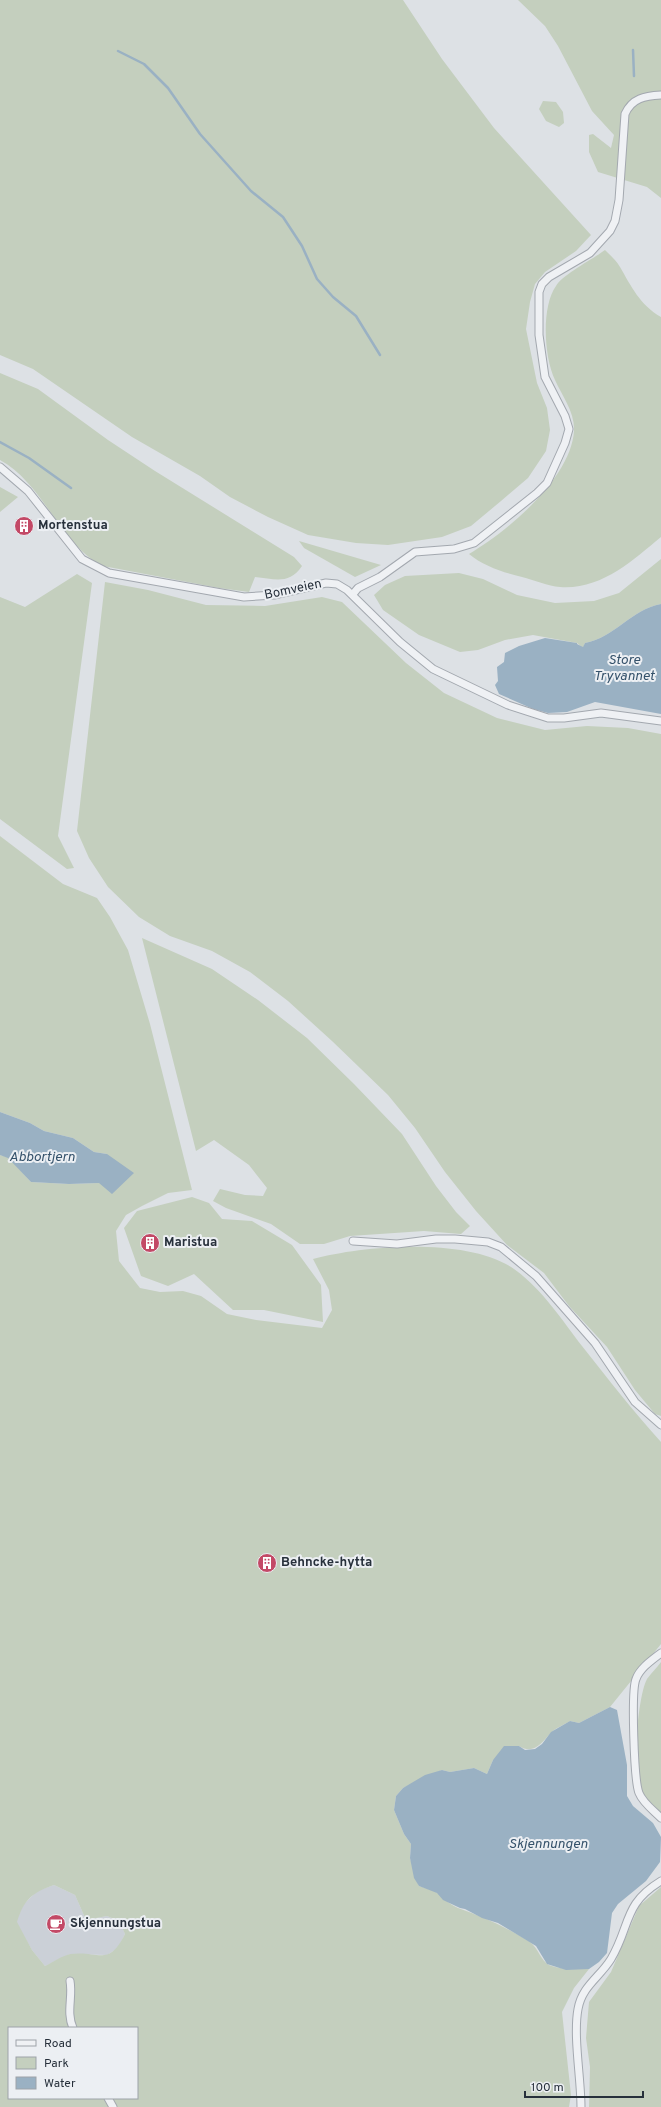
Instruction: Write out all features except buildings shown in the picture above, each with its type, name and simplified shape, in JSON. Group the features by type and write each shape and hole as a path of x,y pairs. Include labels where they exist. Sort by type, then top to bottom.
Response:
{"street":[{"path":"353,594 358,588 387,572 410,554 422,550 454,549 474,543 541,491 547,483 565,443 568,429 565,416 545,377 539,335 539,292 542,284 549,277 586,256 610,231 615,221 619,200 625,114 629,106 639,98 661,95"},
{"name":"Bomveien","path":"0,467 28,491 79,556 103,571 236,597 264,596 330,582 340,585 353,594 400,642 433,669 512,707 548,718 564,718 602,713 661,721"},
{"path":"353,1241 397,1244 436,1239 469,1240 492,1243 501,1247 536,1276 595,1343 635,1402 661,1425"},
{"path":"661,1653 638,1675 634,1686 633,1702 636,1782 643,1800 661,1818"},
{"path":"581,2107 577,2022 578,2010 583,1993 612,1958 628,1915 635,1902 661,1881"},
{"path":"70,1980 72,1989 69,2014 73,2027"}],"shaded area":[{"path":"54,1885 75,1895 86,1920 107,1916 119,1921 125,1934 118,1948 107,1955 70,1954 45,1966 32,1950 16,1922 22,1906 37,1891"}],"green space":[{"path":"0,0 403,0 442,59 494,128 591,235 576,251 545,272 535,284 530,302 526,329 537,383 547,408 550,430 546,451 528,478 471,526 442,537 388,545 356,543 308,535 268,517 230,497 200,476 132,437 33,369 0,355"},
{"path":"518,0 661,0 661,198 647,187 598,172 589,152 589,135 593,134 611,148 614,135 592,111 558,46 545,26"},
{"path":"543,101 556,102 563,112 564,123 559,127 546,121 539,109"},
{"path":"605,250 618,264 632,288 647,307 661,317 661,537 627,564 602,579 575,587 560,587 494,568 469,554 501,532 518,518 535,502 562,467 570,449 574,424 568,404 555,380 548,359 546,319 548,306 551,295 556,286 564,277"},
{"path":"0,373 38,389 108,440 155,471 294,557 302,566 292,576 287,578 275,579 255,577 249,592 219,588 103,566 88,556 75,544 29,484 0,460"},
{"path":"0,487 18,497 0,512"},
{"path":"299,541 381,565 355,577 304,548"},
{"path":"661,559 661,604 651,607 632,617 605,636 585,643 583,648 577,643 533,635 505,640 478,650 460,652 419,635 383,610 374,595 385,585 405,576 459,573 483,579 517,595 555,603 594,601 619,593"},
{"path":"77,574 92,583 58,836 74,868 67,869 0,819 0,597 25,607"},
{"path":"105,582 148,590 206,605 265,606 322,597 342,602 406,663 444,693 497,718 545,730 587,726 628,728 661,734 661,1416 655,1414 635,1390 607,1347 569,1306 544,1273 507,1245 476,1211 445,1172 415,1128 388,1095 332,1041 288,1001 250,972 212,951 170,936 139,917 108,887 89,858 77,831"},
{"path":"0,836 63,884 97,898 110,917 128,950 150,1024 192,1190 168,1193 142,1206 126,1215 116,1231 119,1261 140,1288 160,1292 183,1291 201,1296 227,1314 256,1320 322,1328 332,1310 329,1290 313,1259 360,1250 416,1247 444,1248 471,1252 495,1259 514,1269 543,1295 640,1419 661,1442 661,1644 610,1707 579,1723 570,1721 553,1731 537,1747 529,1749 519,1746 493,1760 487,1774 474,1768 450,1772 442,1770 403,1788 396,1796 394,1810 404,1834 411,1844 410,1858 419,1886 434,1891 455,1906 495,1923 530,1942 544,1961 549,1965 573,1969 589,1969 574,1988 562,2012 571,2095 569,2107 0,2107 0,1155 8,1157 31,1182 69,1184 99,1183 107,1154 94,1152 73,1138 44,1131 30,1123 0,1112","holes":["54,1885 75,1895 86,1920 107,1916 119,1921 125,1934 119,1944 108,1954 70,1954 45,1966 32,1950 17,1922 22,1908 34,1894"]},
{"path":"142,938 212,969 258,1000 307,1038 402,1134 436,1186 456,1212 470,1226 461,1234 424,1231 350,1236 324,1244 300,1244 271,1224 226,1208 213,1201 220,1189 245,1195 263,1196 267,1188 249,1165 214,1140 196,1151"},
{"path":"192,1197 209,1203 222,1219 252,1221 292,1245 321,1285 323,1322 264,1310 233,1310 194,1274 168,1286 141,1276 124,1228 137,1211"},
{"path":"661,1662 661,1817 646,1801 638,1787 636,1773 636,1746 641,1699 644,1687 647,1679"},
{"path":"661,1887 661,2107 589,2107 590,2067 586,2038 589,2002 611,1972 639,1906"}],"water":[{"name":"Store Tryvannet","path":"661,604 661,714 595,702 567,712 548,713 533,709 499,694 495,685 498,681 497,667 504,662 505,653 519,646 545,638 577,643 583,647 585,643 605,636 641,612"},
{"name":"Abbortjern","path":"0,1112 30,1123 44,1131 73,1138 94,1152 107,1154 134,1173 112,1194 99,1183 69,1184 31,1182 8,1158 0,1155"},
{"name":"Skjennungen","path":"610,1707 617,1710 627,1765 627,1796 633,1806 653,1823 661,1837 660,1862 646,1881 618,1904 612,1913 607,1953 599,1962 589,1969 566,1970 547,1964 536,1946 498,1923 482,1918 460,1908 443,1900 437,1893 419,1886 414,1878 410,1858 411,1844 404,1834 394,1810 396,1796 403,1788 425,1775 442,1770 450,1772 474,1768 487,1774 493,1760 504,1746 519,1746 525,1750 535,1749 542,1744 551,1732 570,1721 579,1723"}],"waterway":[{"path":"633,50 634,76"},
{"path":"118,51 144,64 168,88 200,134 251,191 283,217 302,246 317,279 333,297 356,316 380,355"},
{"path":"0,442 29,458 71,488"}],"place":[{"name":"Mortenstua","path":"24,526"},
{"name":"Maristua","path":"150,1243"},
{"name":"Behncke-hytta","path":"267,1563"},
{"name":"Skjennungstua","path":"56,1924"}]}
